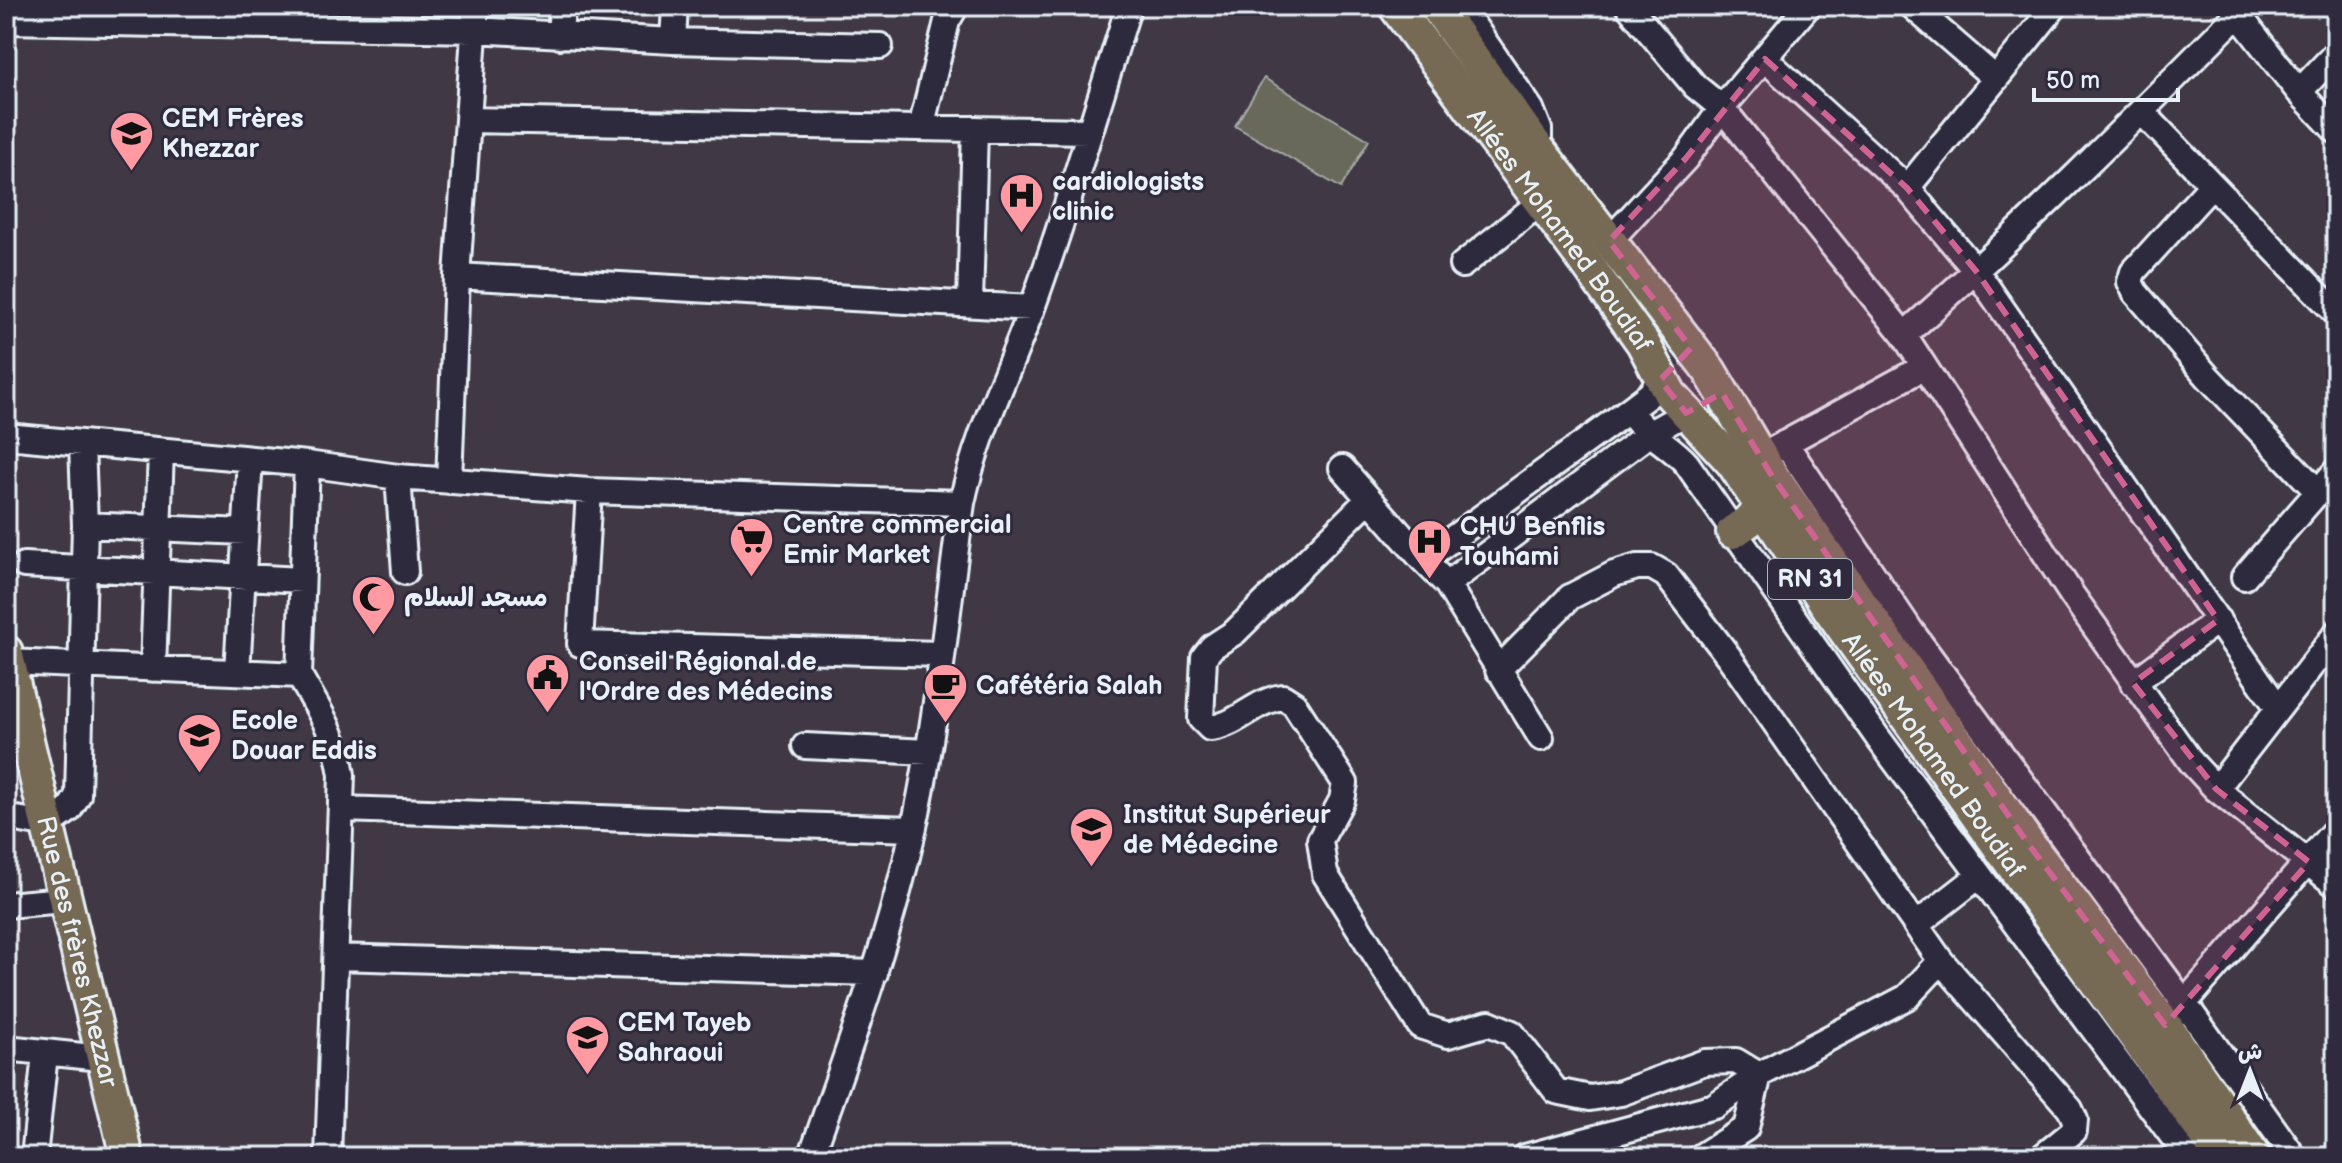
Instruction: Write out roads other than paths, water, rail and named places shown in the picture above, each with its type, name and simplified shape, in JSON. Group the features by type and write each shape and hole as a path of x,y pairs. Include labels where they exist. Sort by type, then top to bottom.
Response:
{"main road":[{"name":"Allées Mohamed Boudiaf","path":"1395,6 1643,343 1660,380 1686,413 1724,450 1831,611 2221,1157"},
{"name":"Allées Mohamed Boudiaf","path":"1436,6 1539,150 1709,370 1721,392 1773,450 2029,845 2175,1014 2254,1157"},
{"path":"1660,380 1672,364 1693,351"},
{"path":"1686,413 1721,392"},
{"path":"1733,532 1764,510"},
{"name":"Rue des frères Khezzar","path":"7,657 127,1157"}],"street":[{"path":"560,36 562,6"},
{"path":"673,41 675,6"},
{"path":"921,128 947,21 956,6"},
{"path":"811,1157 875,973 913,829 928,752 962,503 979,439 1032,308 1129,6"},
{"path":"1460,6 1531,109 1539,129 1539,150"},
{"path":"1628,6 1695,86 1722,108 1904,335 2072,595 2192,763 2216,789 2336,885"},
{"path":"1609,241 1686,158 1722,108 1808,6"},
{"path":"1912,6 1996,79"},
{"path":"1907,188 2055,6"},
{"path":"1904,335 1976,271 2142,112 2236,10 2299,92 2336,131"},
{"path":"449,481 457,276 475,18"},
{"path":"6,21 475,18 560,36 880,46"},
{"path":"2299,92 2336,53"},
{"path":"1765,59 1907,188 1976,271 2278,708"},
{"path":"2142,112 2336,313"},
{"path":"468,120 1089,131"},
{"path":"970,303 975,129"},
{"path":"2211,186 2133,272 2130,282 2135,292 2208,377 2319,493"},
{"path":"1462,265 1541,202"},
{"path":"457,276 1032,308"},
{"path":"1773,450 1924,367"},
{"path":"1423,560 1629,410 1650,394 1660,380"},
{"path":"1629,410 1641,426 1674,450 1687,464 1878,738 2188,1157"},
{"path":"1447,584 1650,433 1686,413"},
{"path":"6,436 307,464 398,477 589,491 962,503"},
{"path":"6,817 48,825 69,810 78,795 85,525 82,444"},
{"path":"153,669 161,451"},
{"path":"237,671 250,459"},
{"path":"307,464 299,675 331,729 338,749 343,809 329,1074 328,1157"},
{"path":"1342,468 1447,584 1541,738"},
{"path":"2244,577 2336,471"},
{"path":"398,477 405,572"},
{"path":"589,491 580,644 941,654"},
{"path":"1369,499 1235,632 1212,647 1204,657 1201,719 1210,728 1220,727 1269,698 1283,697 1294,704 1345,783 1342,800 1320,840 1325,874 1420,1026 1448,1035 1489,1023 1512,1033 1556,1091 1590,1098 1621,1093 1705,1062 1736,1061 1759,1075"},
{"path":"85,525 245,532"},
{"path":"24,565 302,580"},
{"path":"1498,670 1570,597 1614,574 1637,567 1652,567 1666,575 1729,657 1941,961 2070,1109 2075,1120 2074,1131 2042,1157"},
{"path":"2133,683 2218,620"},
{"path":"2216,789 2336,634"},
{"path":"7,657 153,669 299,675"},
{"path":"805,746 928,752"},
{"path":"343,809 913,829"},
{"path":"2294,1157 2175,1014 2336,829"},
{"path":"1916,925 1979,876"},
{"path":"6,905 64,900"},
{"path":"337,957 875,973"},
{"path":"1525,1157 1714,1106 1759,1075 1907,997 1941,961"},
{"path":"6,1048 101,1058"},
{"path":"34,1157 45,1054"},
{"path":"1700,1157 1735,1148 1746,1128 1759,1075"}],"place":[{"name":"CEM Frères Khezzar","path":"131,172"},
{"name":"cardiologists clinic","path":"1021,235"},
{"name":"Centre commercial Emir Market","path":"752,578"},
{"name":"CHU Benflis Touhami","path":"1429,580"},
{"name":"مسجد السلام","path":"373,636"},
{"name":"Conseil Régional de l'Ordre des Médecins","path":"548,715"},
{"name":"Cafétéria Salah","path":"945,724"},
{"name":"Ecole Douar Eddis","path":"200,774"},
{"name":"Institut Supérieur de Médecine","path":"1092,868"},
{"name":"CEM Tayeb Sahraoui","path":"587,1076"}]}
